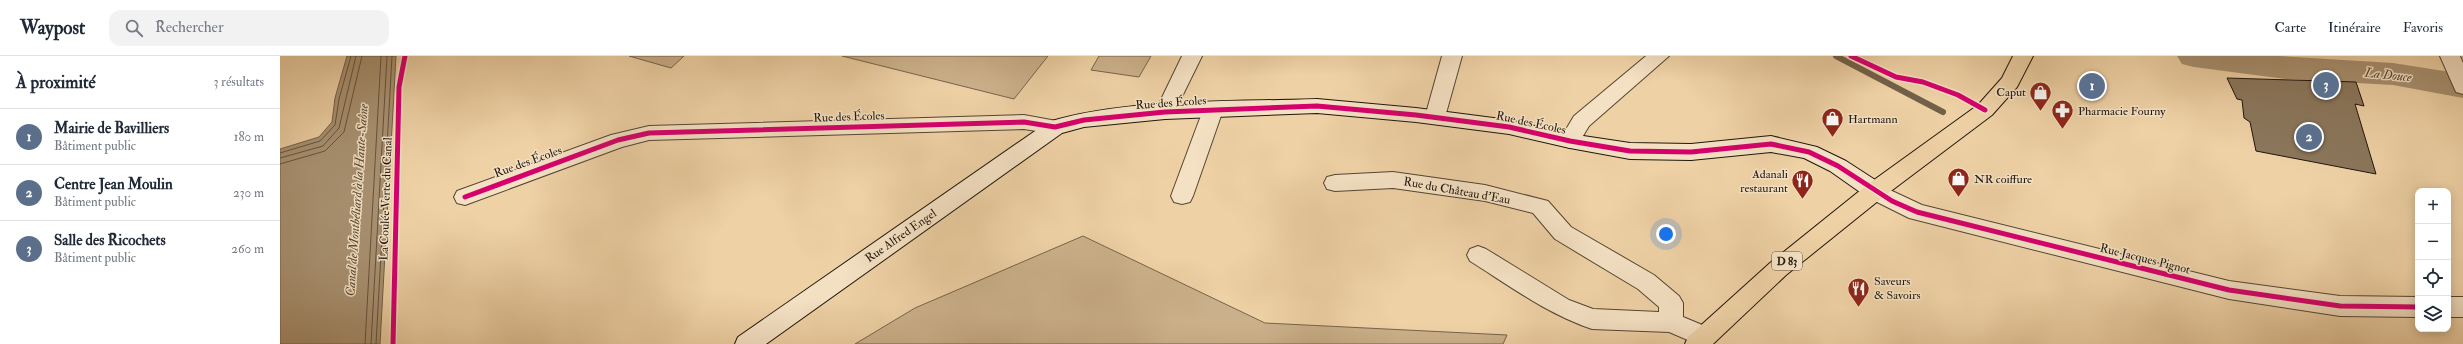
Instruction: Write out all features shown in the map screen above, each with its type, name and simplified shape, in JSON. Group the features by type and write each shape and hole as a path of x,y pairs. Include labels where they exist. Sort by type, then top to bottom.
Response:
{"main road":[{"name":"D 83","path":"1700,340 1778,269 1875,190 1985,110 2010,82 2024,56"}],"street":[{"path":"1165,112 1192,56"},
{"path":"1435,117 1452,56"},
{"path":"1570,141 1581,121 1659,56"},
{"name":"Rue des Écoles","path":"465,197 618,140 649,133 1024,122 1055,127 1084,120 1165,112 1317,106 1435,117 1508,127 1570,141 1630,151 1675,152 1771,144 1809,152 1838,166 1875,190"},
{"path":"1182,196 1213,110"},
{"name":"Rue Alfred Engel","path":"747,344 1055,127"},
{"name":"Rue du Château d'Eau","path":"1335,184 1392,180 1486,193 1540,207 1563,233 1646,282 1671,303 1671,322"},
{"name":"Rue Jacques Pignot","path":"1875,190 1892,201 1917,212 2229,290 2340,306 2415,307"},
{"path":"1478,255 1561,307 1592,319 1671,322 1700,340"},
{"path":"2451,307 2463,308"}],"shaded area":[{"path":"629,56 684,56 671,68"},
{"path":"842,56 1048,56 1014,99"},
{"path":"1099,56 1151,56 1139,77 1091,70"},
{"path":"1083,236 1265,323 1507,335 1503,344 855,344 915,308"}],"water":[{"name":"Canal de Montbéliard à la Haute-Saône","path":"347,56 396,56 380,344 280,344 280,149 319,137 332,122 335,98"}],"building":[{"path":"2227,78 2356,82 2364,106 2355,104 2376,174 2256,151 2250,122 2244,118 2242,100 2237,99"}],"waterway":[{"path":"1836,56 1943,112"},
{"name":"La Douce","path":"2194,56 2285,68 2393,74 2463,86"}],"cycle path":[{"name":"La Coulée Verte du Canal","path":"393,344 399,87 405,56"},
{"path":"1851,56 1896,77 1923,82 1958,95 1985,110"},
{"path":"465,197 618,140 649,133 1024,122 1055,127 1084,120 1165,112 1317,106 1416,115 1509,127 1570,141 1630,151 1691,152 1771,144 1809,152 1838,166 1892,201 1917,212 2229,290 2340,306 2415,307"}],"place":[{"name":"Salle des Ricochets","path":"2326,85"},
{"name":"Mairie de Bavilliers","path":"2092,86"},
{"name":"Caput","path":"2041,112"},
{"name":"Pharmacie Fourny","path":"2063,130"},
{"name":"Centre Jean Moulin","path":"2309,137"},
{"name":"Hartmann","path":"1832,138"},
{"name":"NR coiffure","path":"1958,198"},
{"name":"Adanali restaurant","path":"1803,200"},
{"name":"Saveurs & Savoirs","path":"1859,308"}]}
